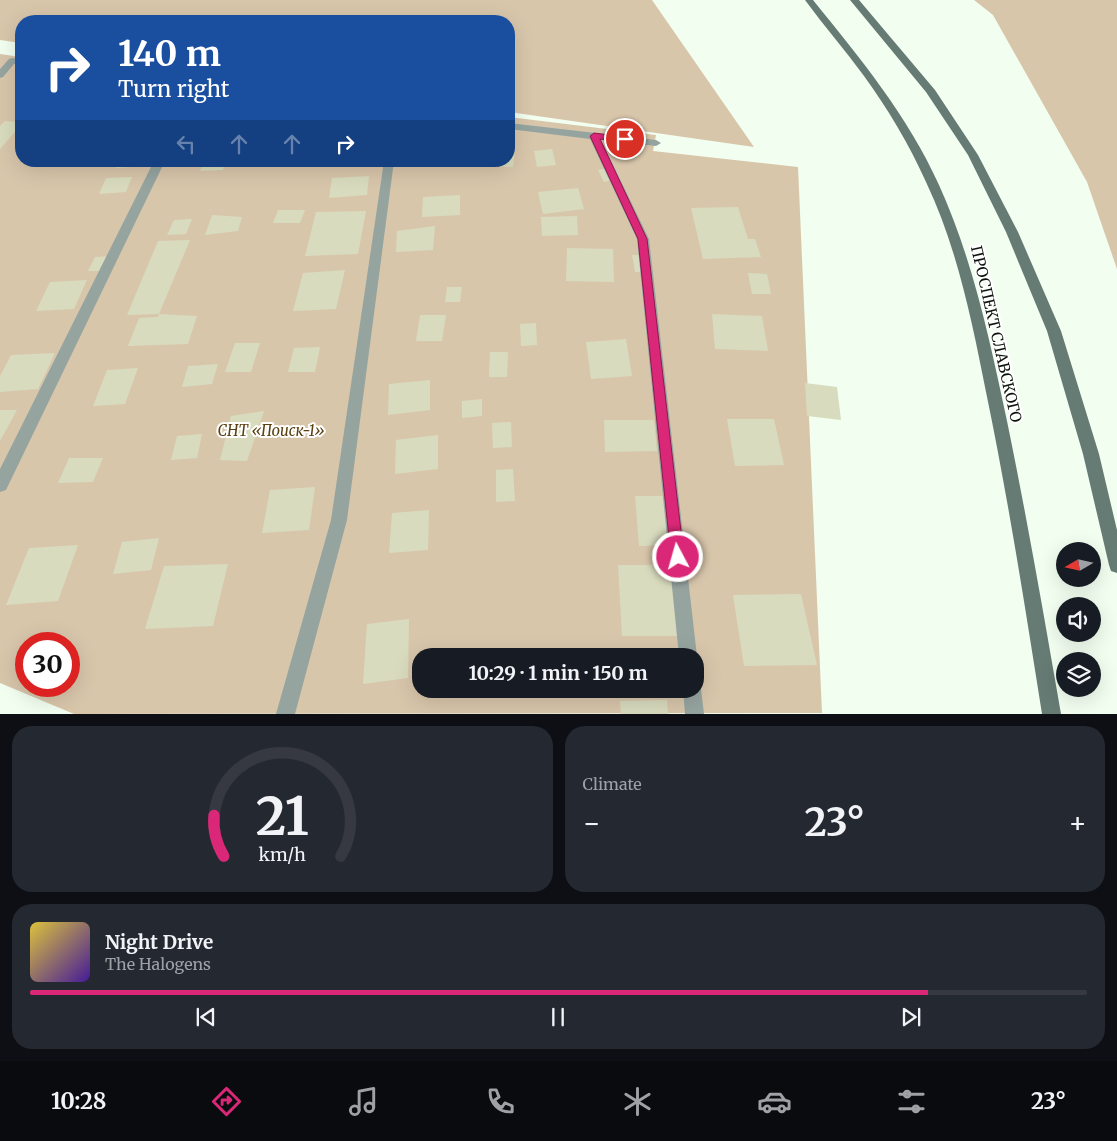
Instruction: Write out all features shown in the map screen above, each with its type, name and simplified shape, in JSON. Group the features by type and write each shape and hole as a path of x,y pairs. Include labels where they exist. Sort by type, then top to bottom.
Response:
{"main road":[{"name":"ПРОСПЕКТ СЛАВСКОГО","path":"809,0 883,93 919,154 956,240 981,330 1002,434 1052,714"},
{"path":"854,0 930,90 973,155 1012,232 1054,331 1091,454 1117,565"}],"street":[{"path":"0,60 15,61"},
{"path":"0,75 15,63"},
{"path":"515,127 656,143"},
{"path":"594,136 642,239 687,648"},
{"path":"0,485 157,167"},
{"path":"285,714 339,520 388,167"},
{"path":"693,698 695,714"}],"green space":[{"path":"0,0 652,0 754,147 515,113 515,15 15,15 15,42 0,40"},
{"path":"974,0 1117,0 1117,269 1087,182 993,15"},
{"name":"СНТ «Поиск-1»","path":"0,54 15,56 15,167 515,167 515,118 656,135 653,151 798,167 822,713 74,714 33,697 80,697 80,632 15,632 15,689 0,683"}],"building":[{"path":"5,121 15,122 15,132 0,149 0,126"},
{"path":"552,149 556,165 537,167 534,151"},
{"path":"202,167 224,167 223,170 200,171"},
{"path":"607,168 612,180 604,182 598,170"},
{"path":"369,176 367,195 329,198 332,178"},
{"path":"132,177 126,192 99,194 106,178"},
{"path":"578,188 584,209 543,214 538,192"},
{"path":"460,195 460,215 422,217 423,197"},
{"path":"738,207 748,239 755,239 761,257 703,259 691,208"},
{"path":"278,210 305,210 300,223 273,223"},
{"path":"366,211 358,254 305,256 316,212"},
{"path":"212,215 242,217 238,231 205,235"},
{"path":"577,216 578,235 542,236 541,217"},
{"path":"192,219 186,234 167,235 174,220"},
{"path":"435,226 433,250 396,252 397,231"},
{"path":"190,240 159,314 127,315 158,241"},
{"path":"567,248 613,249 614,282 566,281"},
{"path":"632,255 643,255 645,272 635,272"},
{"path":"115,256 108,271 88,271 95,257"},
{"path":"345,270 336,309 293,311 303,273"},
{"path":"748,273 767,274 771,294 752,294"},
{"path":"87,280 74,309 36,311 50,282"},
{"path":"447,287 462,287 460,302 445,302"},
{"path":"159,314 197,316 188,344 128,346 139,318 158,317"},
{"path":"712,314 762,316 768,351 715,349"},
{"path":"420,315 446,315 442,341 416,341"},
{"path":"536,323 537,345 521,346 520,324"},
{"path":"626,339 632,376 591,379 586,342"},
{"path":"235,343 260,343 251,372 225,372"},
{"path":"320,347 315,372 288,372 294,348"},
{"path":"490,352 508,352 507,377 489,377"},
{"path":"55,353 38,389 0,392 0,376 11,355"},
{"path":"218,364 212,384 182,387 188,366"},
{"path":"138,368 125,404 93,406 107,370"},
{"path":"430,380 430,410 388,415 389,384"},
{"path":"805,383 837,387 841,420 807,416"},
{"path":"482,399 482,416 462,418 462,401"},
{"path":"0,410 17,410 0,441"},
{"path":"264,411 247,461 220,460 231,416"},
{"path":"727,419 774,419 784,465 735,466"},
{"path":"604,420 654,420 657,451 605,452"},
{"path":"511,422 512,447 493,448 492,423"},
{"path":"202,434 197,458 171,460 177,436"},
{"path":"438,435 438,469 395,474 396,440"},
{"path":"69,458 103,458 93,482 58,483"},
{"path":"513,469 515,501 496,502 496,470"},
{"path":"315,487 309,530 262,533 270,490"},
{"path":"635,496 665,496 670,545 639,546"},
{"path":"429,510 428,550 389,553 392,513"},
{"path":"159,538 151,570 113,574 122,542"},
{"path":"78,545 58,601 6,605 29,548"},
{"path":"228,564 213,626 145,629 164,566"},
{"path":"618,565 678,565 686,636 622,636"},
{"path":"801,594 817,665 744,666 733,595"},
{"path":"409,619 408,678 363,684 367,624"},
{"path":"667,700 668,714 621,714 620,701"}],"route":[{"path":"625,139 594,136 642,239 678,557"}]}
